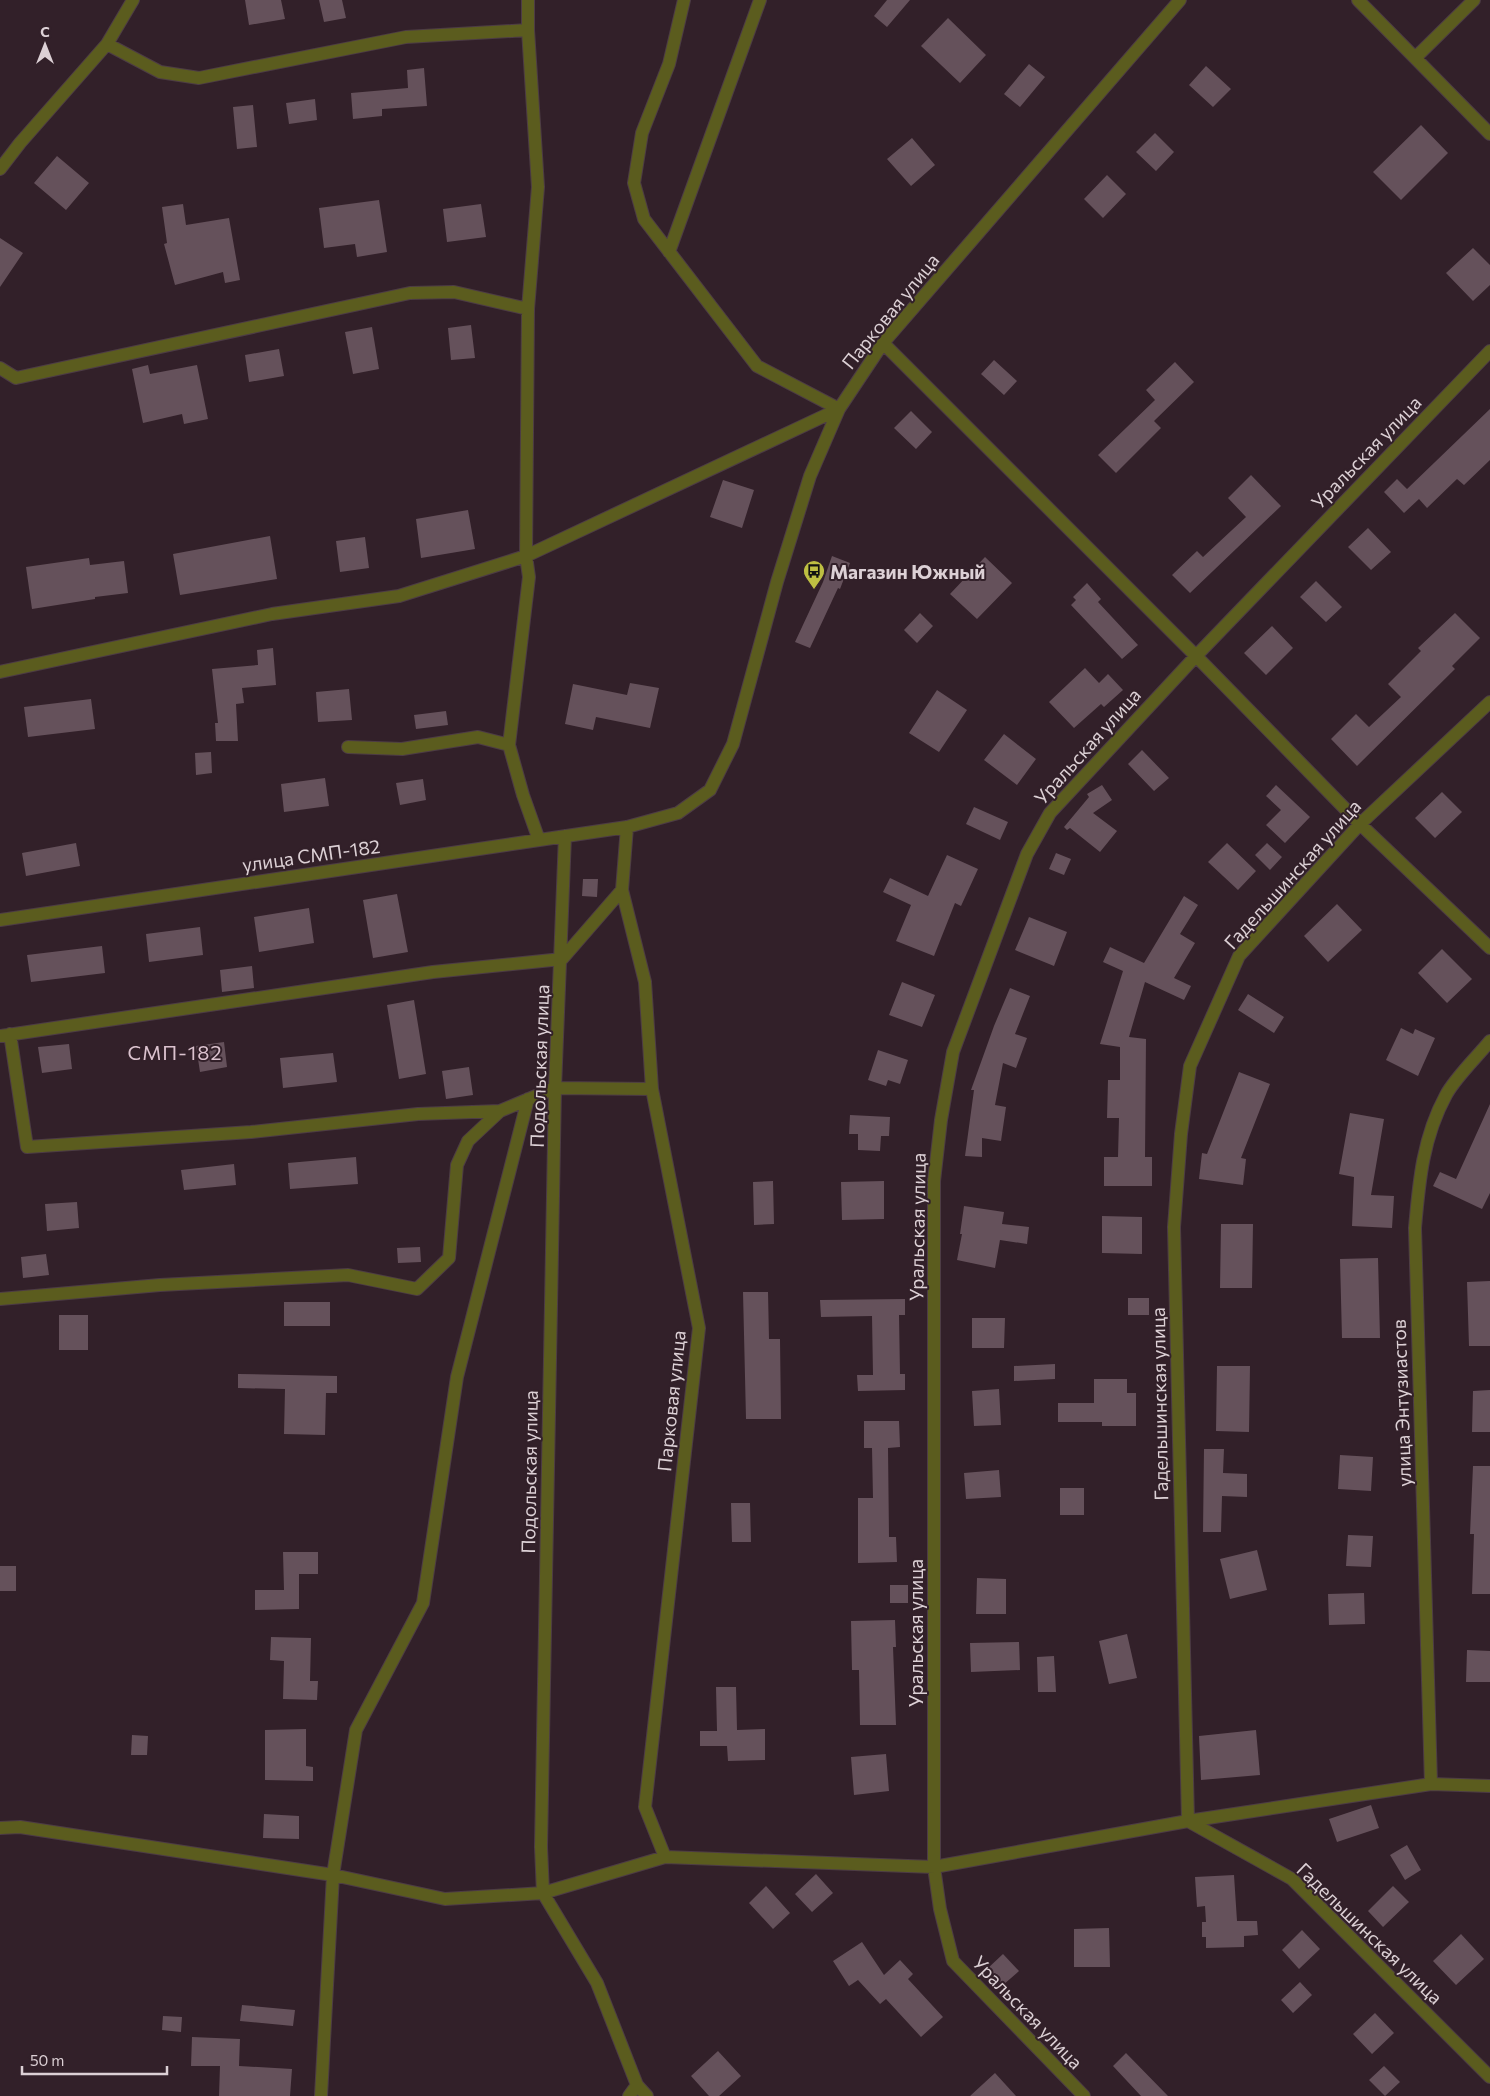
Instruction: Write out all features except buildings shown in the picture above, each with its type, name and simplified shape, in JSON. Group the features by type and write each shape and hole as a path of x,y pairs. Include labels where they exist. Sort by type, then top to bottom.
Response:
{"street":[{"path":"0,169 20,143 107,44 133,0"},
{"path":"528,0 528,30 538,187 528,309 526,556 529,577 509,745 523,795 539,840"},
{"path":"684,0 669,64 642,133 634,184 644,219 757,366 839,408"},
{"path":"669,252 760,0"},
{"name":"Парковая улица","path":"665,1857 645,1807 699,1328 652,1089 645,982 622,890 627,827 678,813 710,790 734,744 777,582 810,476 839,408 883,344 1180,0"},
{"path":"1358,0 1490,134"},
{"path":"1416,57 1474,0"},
{"path":"107,44 160,72 199,78 406,37 528,30"},
{"path":"0,368 16,378 410,293 454,292 528,309"},
{"path":"883,344 1196,656 1360,824 1490,948"},
{"name":"Уральская улица","path":"1084,2096 953,1961 940,1909 934,1867 934,1181 941,1120 953,1052 1027,854 1050,813 1196,656 1490,351"},
{"path":"0,672 272,614 398,596 526,556 839,408"},
{"name":"Гадельшинская улица","path":"1490,702 1360,824 1239,956 1190,1066 1180,1134 1174,1227 1188,1821 1292,1879 1490,2077"},
{"path":"348,747 402,748 478,737 509,745"},
{"name":"улица СМП-182","path":"0,920 627,827"},
{"name":"Подольская улица","path":"565,836 562,958 555,1088 541,1846 543,1893 596,1983 637,2086"},
{"path":"500,1112 418,1114 251,1132 27,1146 5,1035 433,972 562,958 622,890"},
{"name":"улица Энтузиастов","path":"1431,1784 1415,1228 1420,1172 1428,1135 1447,1093 1490,1042"},
{"path":"0,1299 160,1285 348,1275 416,1289 449,1258 457,1165 468,1141 500,1112 555,1088 652,1089"},
{"path":"321,2096 333,1875 356,1730 423,1603 457,1377 528,1099"},
{"path":"0,1828 20,1827 333,1875 444,1899 543,1893 665,1857 934,1867 1188,1821 1431,1784 1490,1786"},
{"path":"629,2096 637,2086 647,2096"}],"place":[{"name":"Магазин Южный","path":"814,590"}],"district":[{"name":"СМП-182","path":"175,1052"}]}
